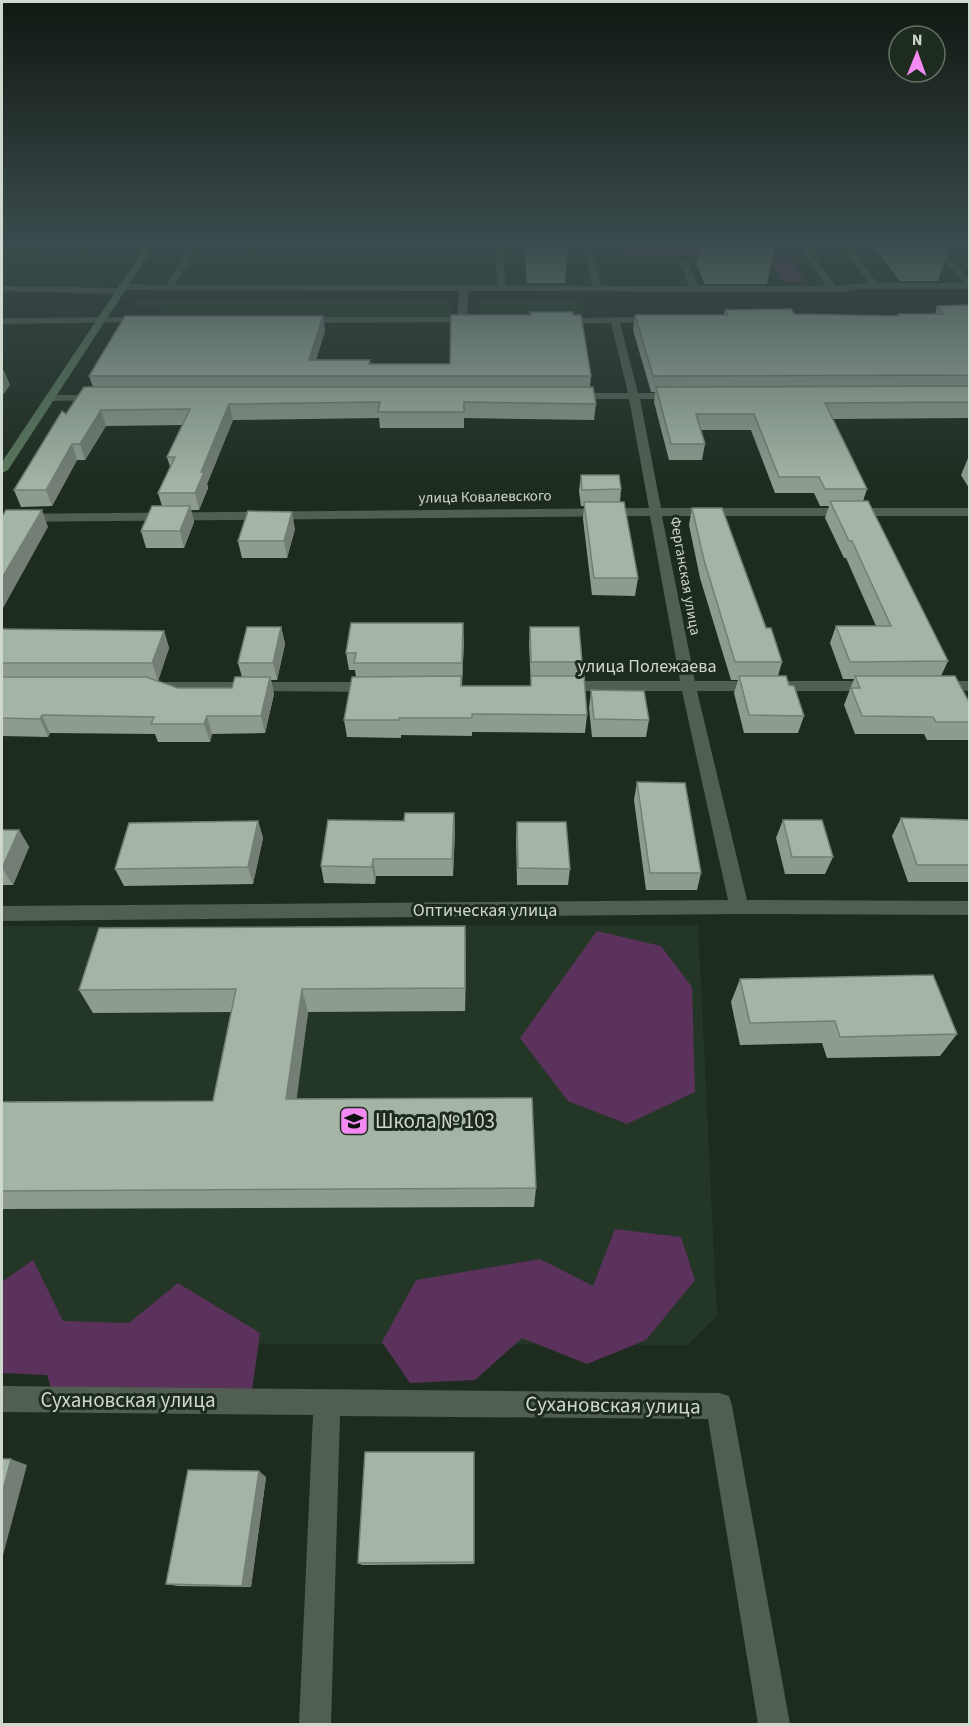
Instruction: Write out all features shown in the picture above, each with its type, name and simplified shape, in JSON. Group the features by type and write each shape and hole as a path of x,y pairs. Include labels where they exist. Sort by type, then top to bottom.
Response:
{"street":[{"path":"2,470 99,324"},
{"name":"Ферганская улица","path":"616,324 634,396 688,686 739,908"},
{"path":"563,396 694,396"},
{"path":"49,398 109,398"},
{"name":"улица Ковалевского","path":"2,518 656,512 969,513"},
{"name":"улица Полежаева","path":"546,686 887,686"},
{"path":"922,686 969,686"},
{"path":"132,687 392,687"},
{"name":"Оптическая улица","path":"2,914 969,908"},
{"name":"Сухановская улица","path":"2,1399 719,1406 774,1725"},
{"path":"315,1725 327,1401"}],"shaded area":[{"name":"Школа № 103","path":"698,925 717,1316 688,1345 2,1343 2,926"},
{"path":"597,931 661,946 692,987 695,1092 627,1124 568,1101 520,1038"},
{"path":"615,1229 681,1237 695,1280 646,1340 587,1364 522,1338 475,1380 410,1383 382,1342 416,1280 540,1259 593,1286"},
{"path":"33,1260 63,1321 129,1323 178,1283 260,1333 252,1390 227,1414 56,1403 47,1375 2,1373 2,1282"}],"building":[{"path":"120,324 321,324 309,360 370,360 369,364 450,364 451,324 582,324 591,376 89,376"},
{"path":"638,324 969,324 969,375 653,376"},
{"path":"969,386 969,402 825,403 867,489 825,489 819,477 779,477 754,414 696,414 705,444 671,444 656,387"},
{"path":"84,387 593,387 596,404 464,402 464,412 378,412 380,402 229,404 201,472 204,472 195,493 158,493 175,457 167,457 190,409 101,410 80,444 72,444 46,490 14,490 62,411 66,414"},
{"path":"581,475 619,475 621,489 582,490"},
{"path":"830,501 868,501 948,661 850,662 836,626 891,626 852,541 849,541"},
{"path":"584,502 624,502 638,578 594,578"},
{"path":"152,506 190,506 180,531 141,531"},
{"path":"692,508 722,508 766,628 771,628 782,662 735,662 704,560"},
{"path":"6,510 42,510 2,578 2,517"},
{"path":"248,511 292,512 284,541 238,541"},
{"path":"351,623 463,623 462,663 354,663 356,653 346,653"},
{"path":"247,627 281,627 273,663 238,663"},
{"path":"530,627 579,627 582,662 531,662"},
{"path":"2,629 164,631 152,663 2,663"},
{"path":"461,676 461,686 531,686 531,676 584,676 587,715 472,714 472,718 344,720 352,677"},
{"path":"739,676 786,676 789,685 794,686 804,716 749,715"},
{"path":"855,676 955,676 969,702 969,722 936,722 933,717 862,716 851,688 860,688"},
{"path":"2,677 146,677 178,688 232,688 235,677 270,677 261,716 207,716 204,724 151,724 154,717 42,715 40,719 2,718"},
{"path":"591,690 644,691 649,720 594,719"},
{"path":"637,782 685,783 701,873 650,873"},
{"path":"405,813 454,813 452,859 373,859 372,867 321,866 328,820 404,821"},
{"path":"901,818 969,820 969,865 917,865"},
{"path":"783,820 822,820 833,857 792,857"},
{"path":"258,821 248,867 115,869 129,823"},
{"path":"517,822 566,822 570,869 518,868"},
{"path":"2,830 19,830 2,868"},
{"path":"465,926 465,988 302,989 286,1099 532,1098 536,1188 2,1191 2,1102 213,1101 236,989 79,990 99,928"},
{"path":"933,975 957,1034 840,1037 835,1021 750,1023 740,979"},
{"path":"365,1452 474,1452 474,1562 358,1563"},
{"path":"2,1459 11,1459 2,1494"},
{"path":"188,1470 259,1471 242,1586 166,1584"}],"place":[{"name":"Школа № 103","path":"354,1121"}]}
